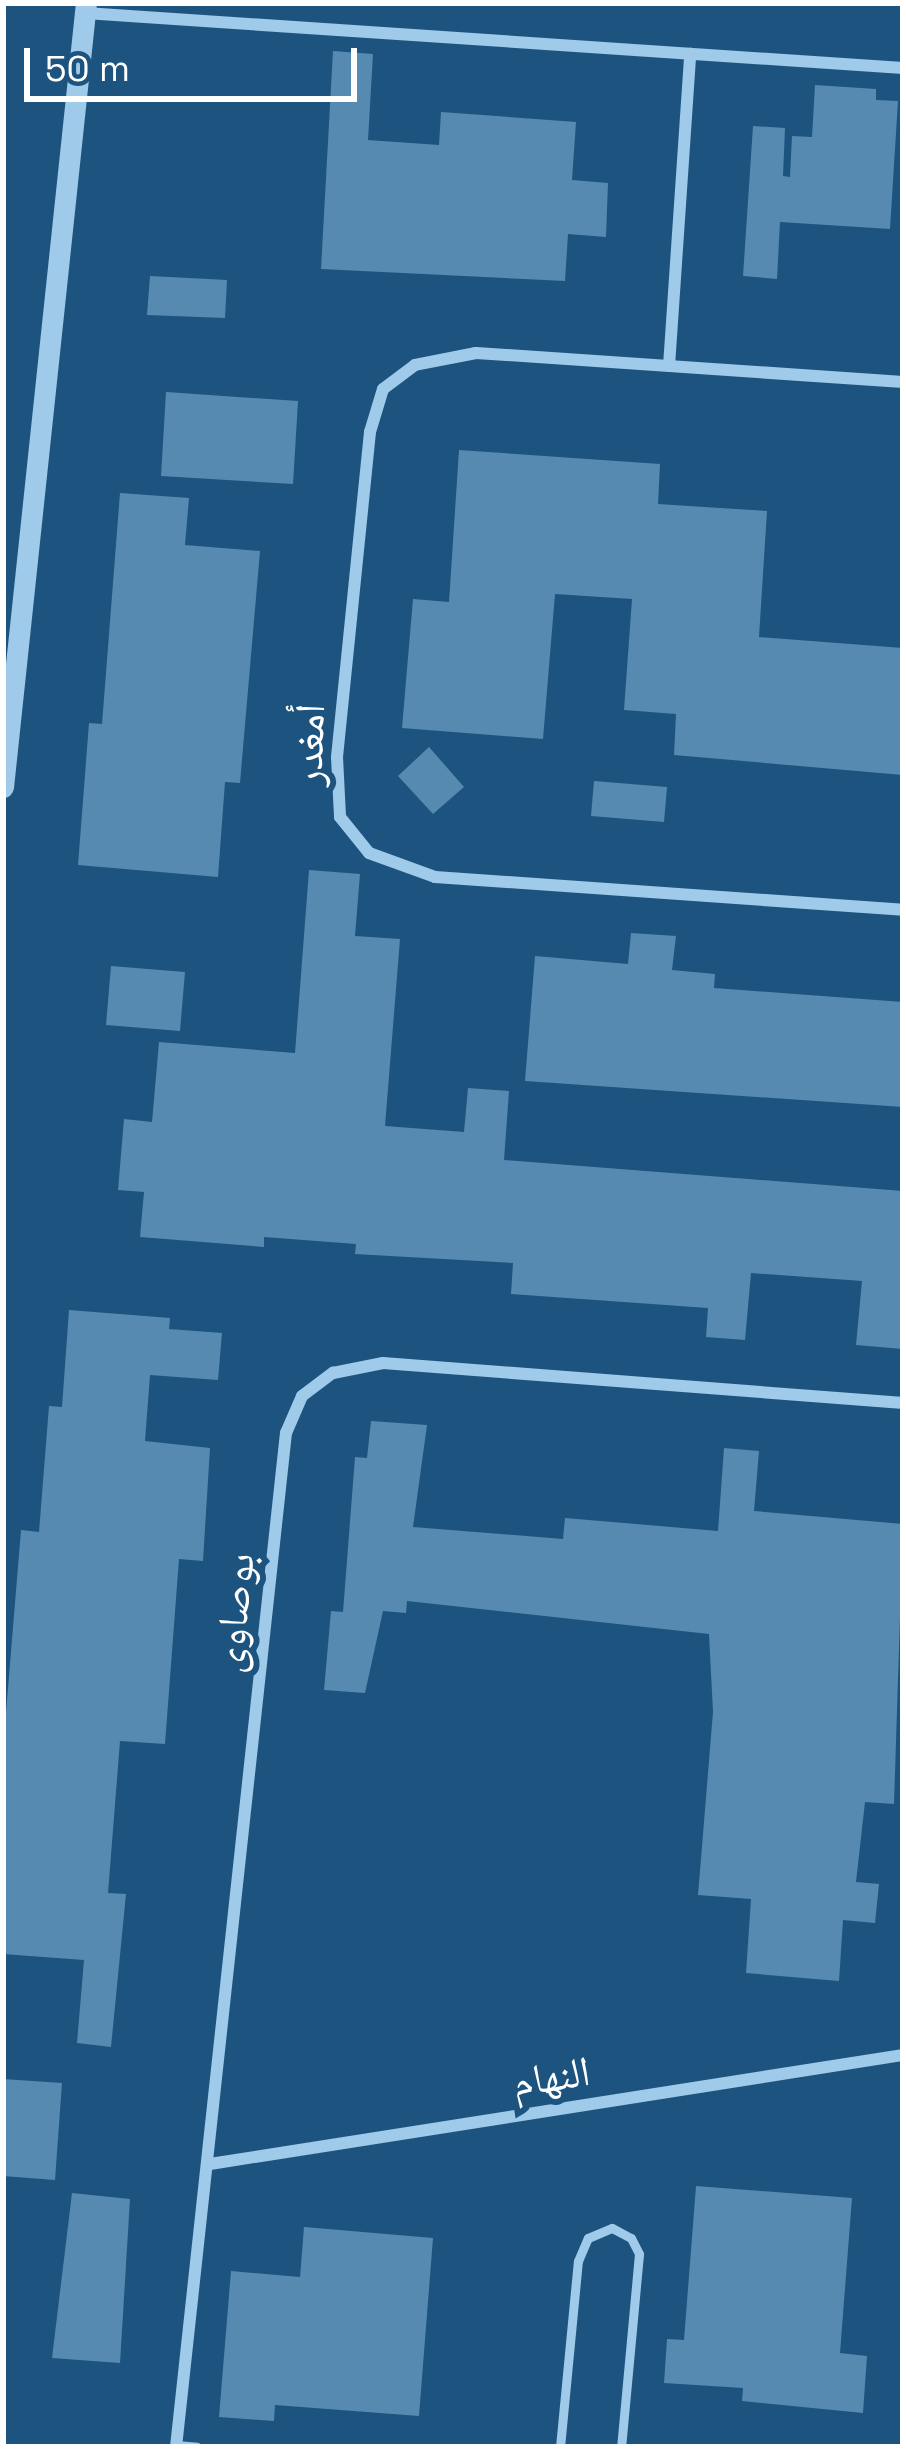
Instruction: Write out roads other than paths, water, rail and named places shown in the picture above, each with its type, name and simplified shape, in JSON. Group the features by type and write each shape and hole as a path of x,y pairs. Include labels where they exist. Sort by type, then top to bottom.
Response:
{"street":[{"path":"3,788 8,690 85,8 903,68"},
{"path":"669,366 690,54"},
{"name":"أمغدر","path":"903,382 476,352 415,364 383,389 370,432 344,687 340,817 369,853 435,878 903,910"},
{"name":"بوصاوى","path":"176,2446 286,1433 302,1396 333,1373 383,1363 903,1403"},
{"name":"النهام","path":"210,2164 903,2055"}],"lane":[{"path":"560,2447 578,2260 588,2238 612,2228 631,2238 639,2254 622,2447"},
{"path":"176,2446 197,2447"}]}
